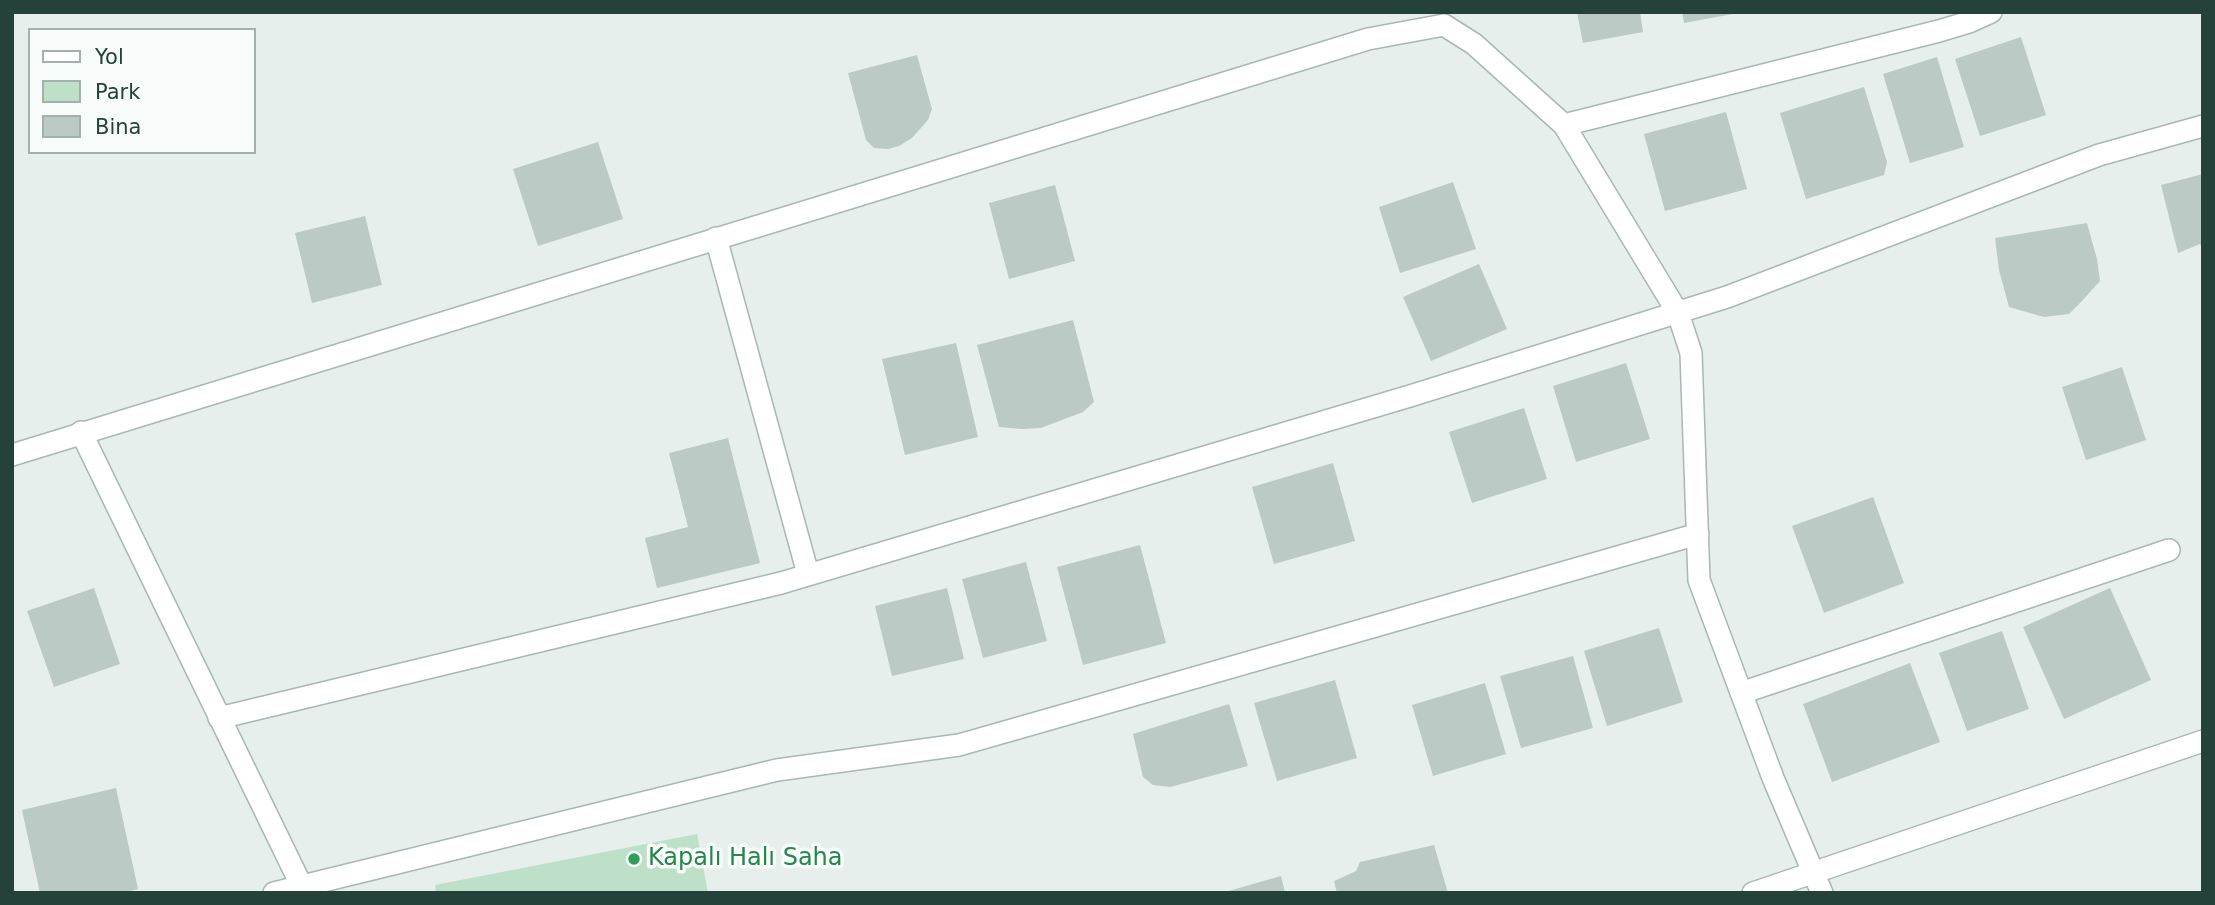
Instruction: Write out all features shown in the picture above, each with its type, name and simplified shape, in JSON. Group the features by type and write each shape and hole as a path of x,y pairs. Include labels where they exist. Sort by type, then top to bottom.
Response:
{"street":[{"path":"1564,125 1939,31 1991,12"},
{"path":"12,455 1368,38 1444,25 1474,44 1564,125 1678,313 1691,353 1699,580 1773,778 1822,893"},
{"path":"219,718 808,574 1410,396 1727,297 2099,155 2203,126"},
{"path":"716,238 808,574"},
{"path":"81,432 303,889"},
{"path":"274,893 303,889 777,770 960,745 1698,534"},
{"path":"1741,693 2169,551"},
{"path":"1753,893 2203,741"}],"green space":[{"name":"Kapalı Halı Saha","path":"697,834 708,893 436,893 435,885"}],"building":[{"path":"1577,12 1640,12 1643,32 1583,43"},
{"path":"1682,12 1733,12 1733,14 1684,23"},
{"path":"2021,37 2046,115 1980,136 1955,59"},
{"path":"917,55 932,109 928,120 912,138 899,146 888,149 874,148 866,140 848,73"},
{"path":"1937,57 1964,147 1910,163 1883,74"},
{"path":"1864,87 1887,162 1884,175 1806,199 1780,113"},
{"path":"1726,112 1747,189 1665,211 1644,134"},
{"path":"598,142 623,219 538,246 513,169"},
{"path":"2203,174 2203,249 2200,244 2178,253 2161,185"},
{"path":"1453,182 1476,249 1400,273 1379,207"},
{"path":"1055,185 1075,261 1009,279 989,203"},
{"path":"365,216 382,285 312,303 295,233"},
{"path":"2087,223 2100,281 2081,302 2069,314 2044,317 2009,307 1999,270 1995,238"},
{"path":"1479,264 1507,329 1431,361 1403,297"},
{"path":"1073,320 1094,402 1083,412 1041,428 999,427 977,345"},
{"path":"956,343 978,437 905,455 882,359"},
{"path":"1626,363 1650,439 1576,462 1553,386"},
{"path":"2122,367 2146,440 2086,460 2062,387"},
{"path":"1524,408 1547,479 1472,503 1449,432"},
{"path":"728,438 760,563 657,588 645,538 688,527 669,453"},
{"path":"1333,463 1355,541 1274,564 1252,487"},
{"path":"1873,497 1904,583 1824,613 1792,526"},
{"path":"1140,545 1166,643 1083,665 1057,567"},
{"path":"1026,562 1047,641 983,658 962,579"},
{"path":"94,588 120,664 54,687 27,611"},
{"path":"947,588 964,659 892,676 875,606"},
{"path":"2110,588 2151,680 2064,719 2023,627"},
{"path":"1659,628 1683,702 1607,726 1584,651"},
{"path":"2002,631 2029,709 1967,731 1939,653"},
{"path":"1573,656 1593,728 1521,748 1500,676"},
{"path":"1910,663 1940,742 1832,782 1803,704"},
{"path":"1335,680 1357,758 1277,781 1254,703"},
{"path":"1485,683 1506,754 1433,776 1412,705"},
{"path":"1229,704 1248,766 1170,787 1153,785 1143,777 1133,734"},
{"path":"116,788 138,889 123,893 40,893 22,810"},
{"path":"1434,845 1448,893 1337,893 1334,881 1356,871 1360,862"},
{"path":"1281,876 1285,893 1225,893 1225,892"}],"place":[{"name":"Kapalı Halı Saha","path":"634,859"}]}
